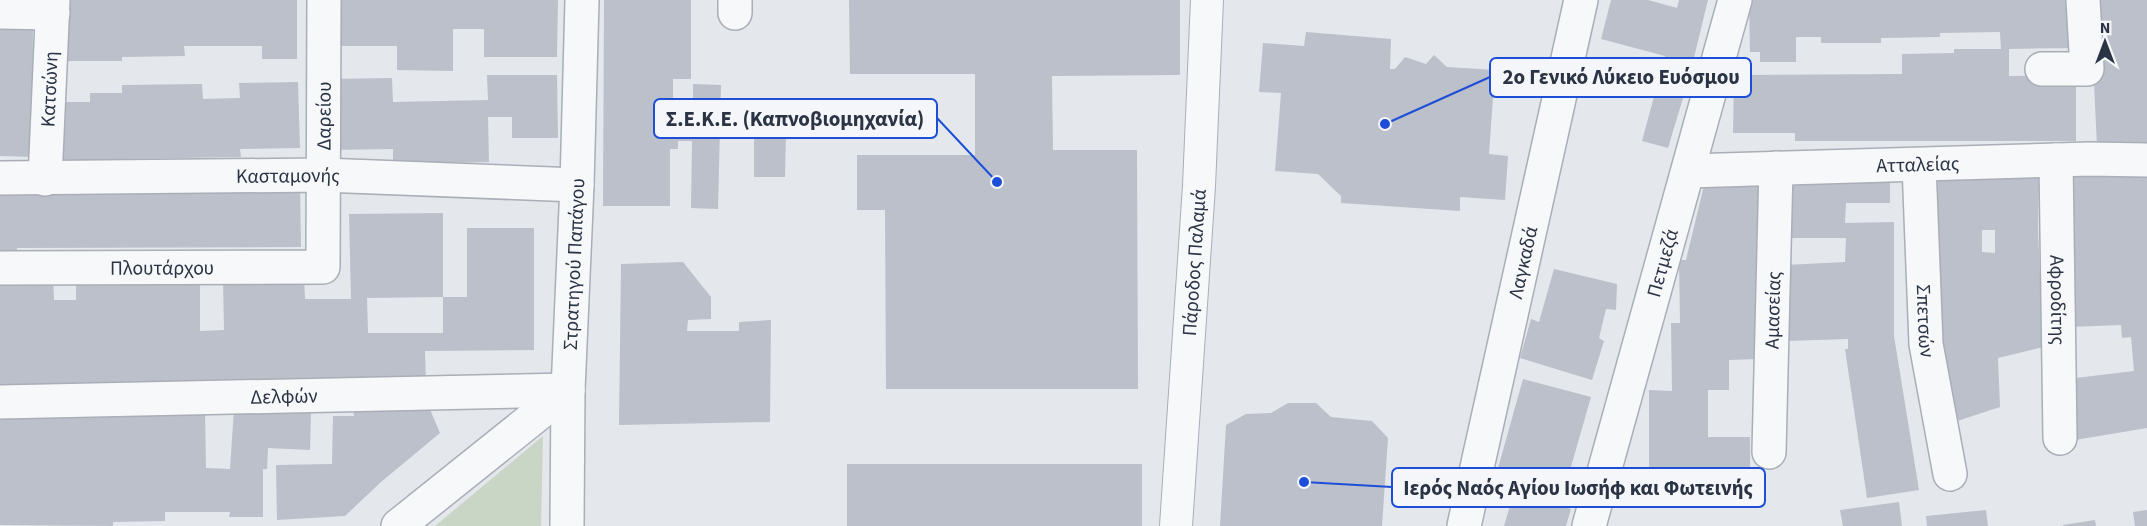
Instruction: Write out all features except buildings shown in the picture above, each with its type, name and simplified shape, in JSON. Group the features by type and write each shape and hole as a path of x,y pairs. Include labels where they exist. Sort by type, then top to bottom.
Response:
{"street":[{"name":"Δαρείου","path":"323,267 324,0"},
{"name":"Στρατηγού Παπάγου","path":"567,526 568,390 582,0"},
{"name":"Πάροδος Παλαμά","path":"1176,526 1199,186 1207,0"},
{"name":"Λαγκαδά","path":"1464,526 1581,0"},
{"name":"Πετμεζά","path":"1589,526 1735,0"},
{"path":"2042,69 2087,69 2083,0"},
{"path":"0,12 53,7"},
{"name":"Κατσώνη","path":"45,179 53,7"},
{"name":"Ατταλείας","path":"1688,171 2056,160 2147,160"},
{"name":"Αφροδίτης","path":"2056,160 2060,438"},
{"name":"Σπετσών","path":"1919,165 1926,344 1950,474"},
{"name":"Αμασείας","path":"1769,452 1776,168"},
{"name":"Κασταμονής","path":"0,178 323,176 577,185"},
{"name":"Πλουτάρχου","path":"0,268 323,267"},
{"path":"398,526 568,390"},
{"name":"Δελφών","path":"0,402 568,390"}],"green space":[{"path":"543,436 541,526 435,526"}],"place":[{"name":"2ο Γενικό Λύκειο Ευόσμου","path":"1385,124"},
{"name":"Σ.Ε.Κ.Ε. (Καπνοβιομηχανία)","path":"997,182"},
{"name":"Ιερός Ναός Αγίου Ιωσήφ και Φωτεινής","path":"1304,482"}]}
